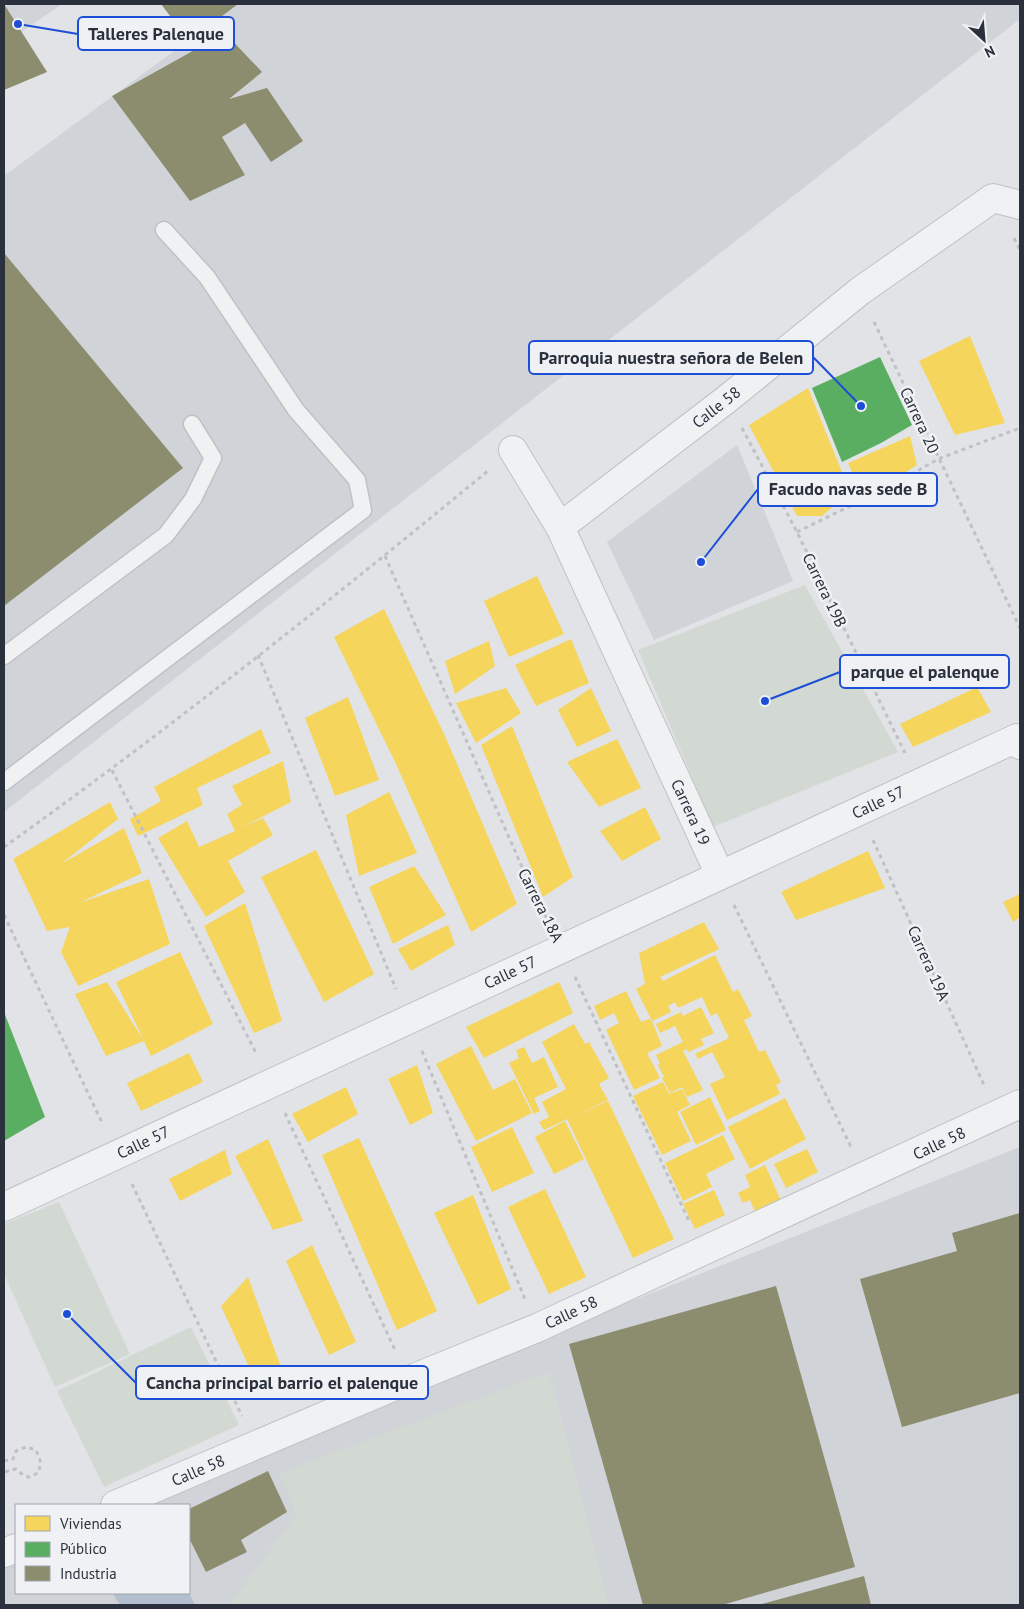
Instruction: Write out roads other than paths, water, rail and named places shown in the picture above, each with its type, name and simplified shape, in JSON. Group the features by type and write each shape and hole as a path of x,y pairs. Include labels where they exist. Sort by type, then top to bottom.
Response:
{"street":[{"name":"Calle 58","path":"560,527 727,399 860,291 993,198 1020,205"},
{"name":"Carrera 19","path":"513,450 560,527 720,875"},
{"name":"Calle 57","path":"4,1207 919,783 1018,742"},
{"name":"Calle 58","path":"117,1504 537,1328 1009,1110"}],"lane":[{"path":"4,782 363,510 356,480 296,410 207,277 164,230"},
{"path":"4,656 166,535 193,499 213,458 192,424"}],"water":[{"path":"113,1594 190,1594 195,1605 120,1605"}],"place":[{"name":"Talleres Palenque","path":"18,24"},
{"name":"Parroquia nuestra señora de Belen","path":"861,406"},
{"name":"Facudo navas sede B","path":"701,562"},
{"name":"parque el palenque","path":"765,701"},
{"name":"Cancha principal barrio el palenque","path":"67,1314"}]}
